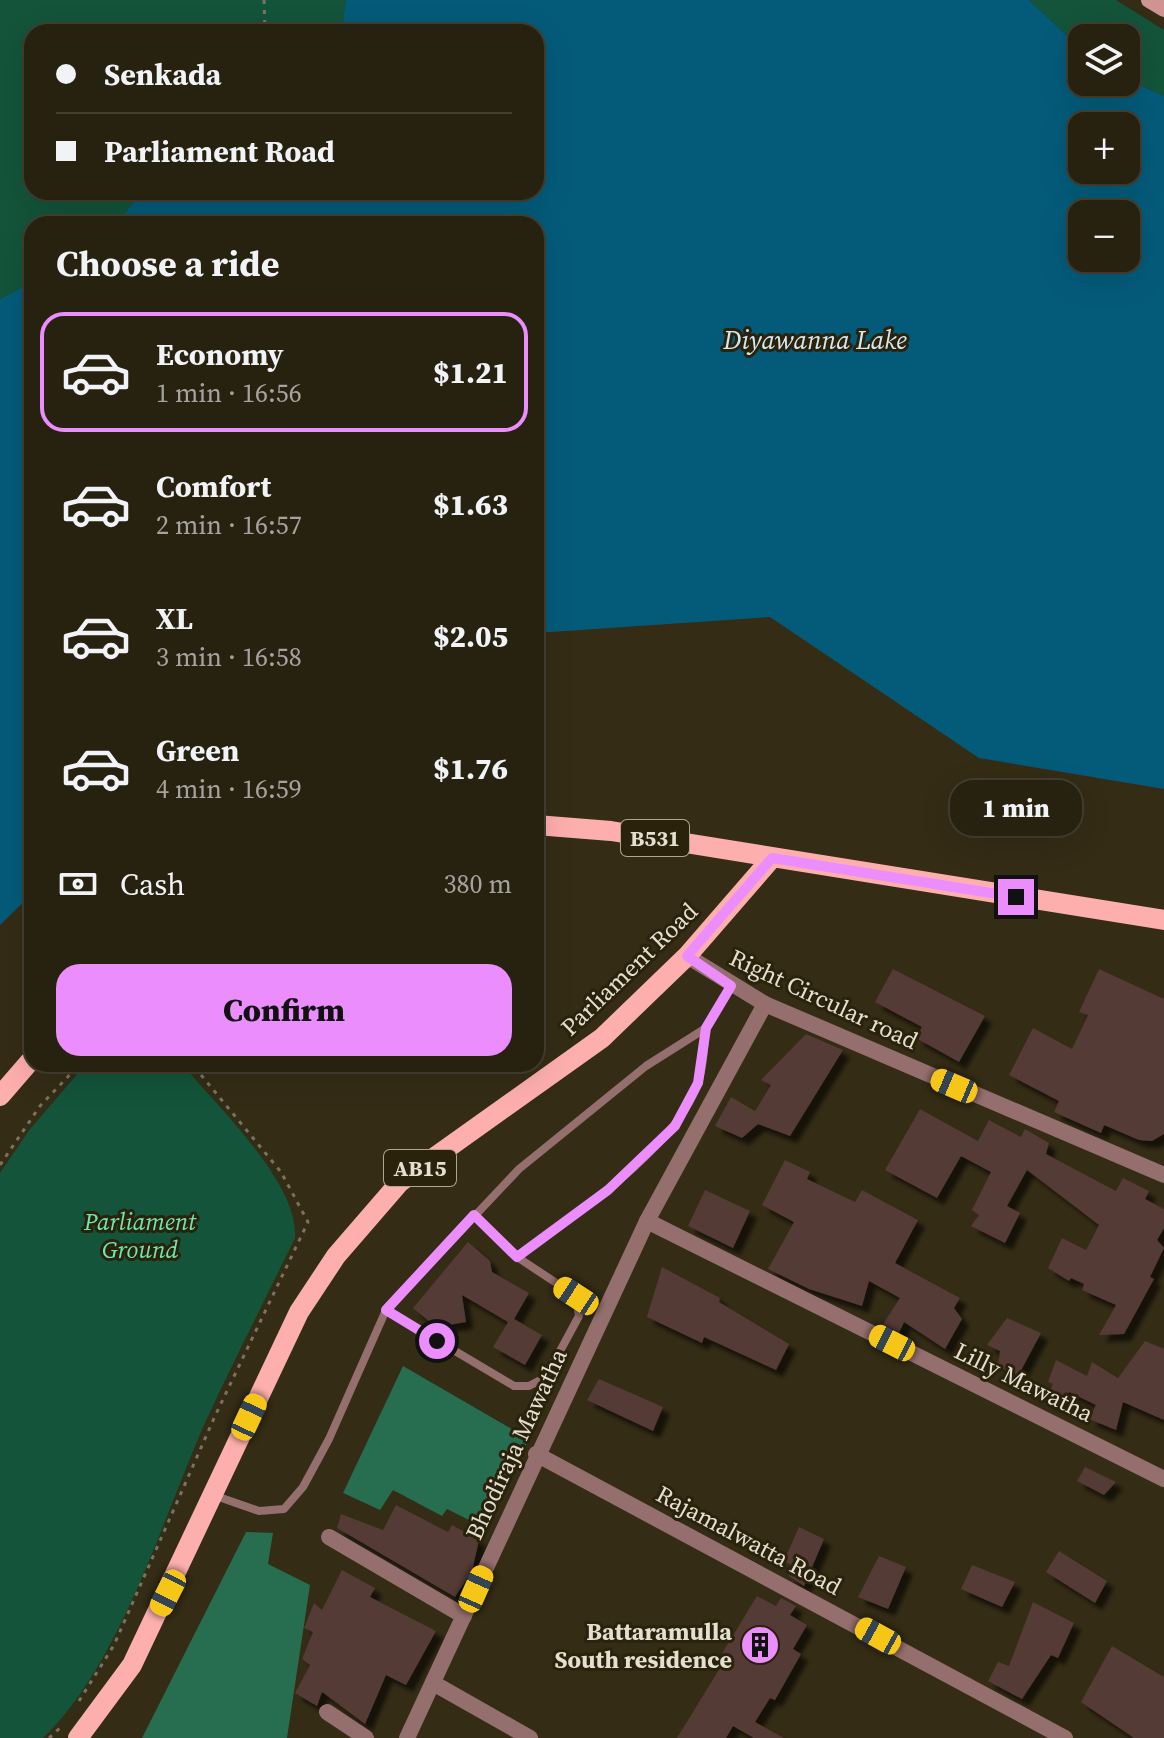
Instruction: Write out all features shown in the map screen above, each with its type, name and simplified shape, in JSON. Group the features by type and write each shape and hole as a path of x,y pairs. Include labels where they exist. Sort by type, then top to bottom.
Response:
{"main road":[{"name":"B531","path":"544,826 611,831 772,858"},
{"path":"772,858 1164,920"},
{"name":"Parliament Road","path":"72,1730 132,1665 299,1312 336,1256 400,1182 602,1038 687,956 772,858"},
{"path":"0,1096 24,1068"}],"street":[{"path":"1149,0 1164,9"},
{"name":"Right Circular road","path":"687,956 731,986 765,1004 1164,1175"},
{"name":"Bhodiraja Mawatha","path":"407,1738 536,1454 647,1221 765,1004"},
{"name":"Lilly Mawatha","path":"647,1221 1164,1479"},
{"name":"Rajamalwatta Road","path":"536,1454 1065,1738"},
{"path":"329,1537 464,1616"},
{"path":"433,1683 530,1738"},
{"path":"327,1712 366,1738"}],"lane":[{"path":"517,1257 608,1190 675,1126 698,1083 706,1028 731,986"},
{"path":"212,1495 259,1511 284,1509 303,1487 329,1439 386,1310 519,1169 635,1075 706,1028"},
{"path":"386,1310 514,1386 529,1386 546,1377 579,1316 576,1296 517,1257 474,1215"}],"path":[{"path":"264,0 265,24"},
{"path":"0,1165 40,1106 72,1072"},
{"path":"74,1709 114,1645 215,1416 308,1222 281,1172 199,1072"},
{"path":"49,1738 72,1730"}],"green space":[{"path":"0,0 346,0 344,24 24,24 24,200 136,200 122,216 24,216 24,286 0,299"},
{"path":"1029,0 1116,0 1164,30 1164,96 1140,85 1140,24 1068,24 1068,37"},
{"name":"Parliament Ground","path":"79,1072 189,1072 270,1170 293,1216 295,1238 204,1425 136,1590 94,1672 70,1708 43,1738 0,1738 0,1173 30,1129"},
{"path":"403,1366 529,1439 485,1528 447,1509 442,1516 393,1490 380,1510 343,1493"},
{"path":"246,1532 273,1533 268,1564 310,1585 287,1738 142,1738"}],"water":[{"name":"Diyawanna Lake","path":"346,0 1029,0 1068,37 1068,96 1140,96 1140,85 1164,96 1164,789 979,758 770,617 544,632 544,216 122,216 136,200 544,200 544,24 344,24 343,18"},
{"path":"24,286 24,902 0,925 0,299"}],"building":[{"path":"893,969 985,1016 959,1062 916,1038 922,1027 875,1002"},
{"path":"1099,969 1164,999 1164,1134 1152,1141 1139,1140 1104,1125 1101,1133 1054,1112 1059,1101 1009,1075 1033,1028 1072,1049 1088,1015 1079,1012"},
{"path":"806,1034 843,1050 790,1136 758,1124 742,1138 715,1126 731,1097 755,1111 771,1085 761,1080"},
{"path":"920,1109 978,1141 989,1120 1021,1137 1025,1129 1049,1143 1046,1154 1116,1191 1123,1178 1149,1191 1145,1199 1164,1209 1164,1228 1157,1240 1164,1248 1150,1277 1154,1279 1124,1334 1099,1335 1116,1305 1082,1290 1084,1284 1071,1278 1069,1281 1048,1268 1062,1238 1086,1250 1099,1225 1027,1170 1007,1206 1020,1213 1005,1243 971,1226 979,1215 972,1210 991,1172 961,1156 937,1198 885,1170"},
{"path":"785,1160 810,1172 807,1179 855,1202 862,1190 918,1220 895,1263 960,1298 954,1308 962,1319 945,1349 904,1322 899,1333 883,1324 900,1298 869,1281 862,1306 809,1289 768,1269 794,1222 762,1205"},
{"path":"705,1190 750,1211 733,1248 688,1226"},
{"path":"468,1242 490,1261 492,1272 529,1293 514,1319 542,1335 525,1365 493,1347 508,1322 462,1295 466,1322 436,1327 413,1308"},
{"path":"662,1267 720,1298 719,1302 789,1344 776,1370 704,1337 702,1343 647,1317"},
{"path":"1007,1318 1041,1333 1018,1376 998,1366 1000,1351 987,1345"},
{"path":"1145,1341 1164,1349 1164,1420 1123,1402 1116,1430 1089,1419 1096,1405 1069,1392 1061,1405 1045,1401 1053,1384 1048,1382 1056,1360 1087,1376 1092,1362 1118,1378"},
{"path":"599,1379 663,1407 653,1431 587,1400"},
{"path":"1085,1467 1116,1482 1104,1495 1077,1481"},
{"path":"396,1505 448,1532 452,1525 479,1540 472,1571 455,1597 337,1528 341,1514 383,1530"},
{"path":"799,1527 824,1539 804,1586 789,1576 794,1567 784,1561"},
{"path":"1059,1551 1107,1581 1095,1603 1046,1572"},
{"path":"879,1556 906,1567 888,1609 858,1597"},
{"path":"972,1565 1015,1582 1002,1607 961,1589"},
{"path":"342,1570 375,1588 370,1597 436,1631 406,1685 386,1675 365,1724 322,1692 317,1706 295,1693 310,1665 302,1659 313,1632 304,1628 314,1603 322,1610"},
{"path":"757,1596 776,1606 781,1598 796,1606 790,1615 807,1625 793,1649 801,1654 775,1700 770,1698 755,1722 784,1738 754,1738 733,1726 726,1738 677,1738 720,1668 715,1665"},
{"path":"1033,1602 1074,1623 1058,1658 1051,1655 1022,1699 988,1681 998,1662 1009,1666"},
{"path":"1112,1646 1164,1677 1164,1738 1134,1738 1081,1702"}],"place":[{"name":"Battaramulla South residence","path":"760,1645"}],"route":[{"path":"437,1341 386,1310 474,1215 517,1257 608,1190 675,1126 698,1083 706,1028 731,986 687,956 772,858 1016,897"}]}
